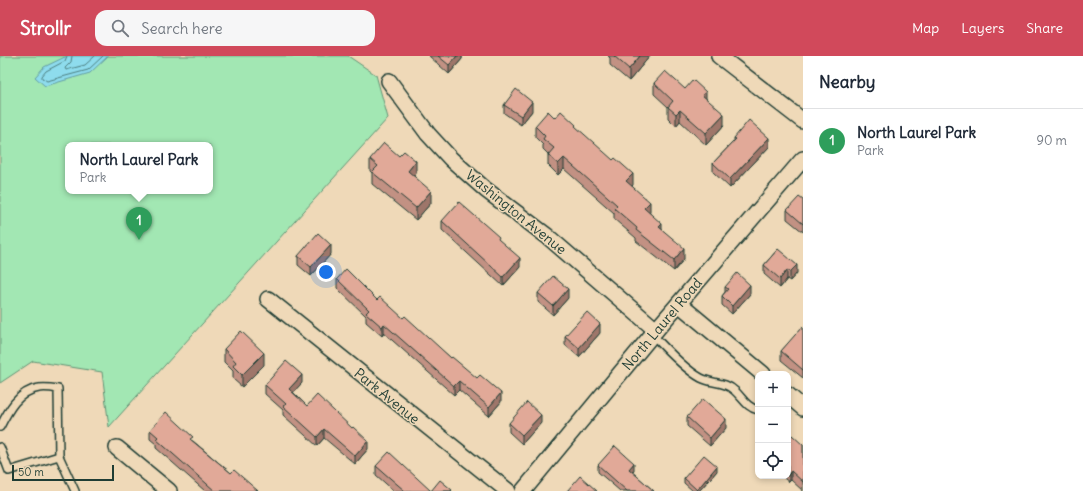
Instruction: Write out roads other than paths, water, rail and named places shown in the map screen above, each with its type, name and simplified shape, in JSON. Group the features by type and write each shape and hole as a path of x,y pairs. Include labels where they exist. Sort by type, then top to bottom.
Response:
{"street":[{"path":"719,56 803,121"},
{"name":"Washington Avenue","path":"389,81 428,134 450,159 486,190 547,236 654,332"},
{"name":"North Laurel Road","path":"523,491 654,332 803,159"},
{"name":"Park Avenue","path":"268,299 508,491"},
{"path":"679,304 759,371"},
{"path":"791,398 803,408"},
{"path":"117,448 169,491"}],"lane":[{"path":"654,332 663,346 700,377 713,382 722,383 735,390 751,409 755,410"},
{"path":"0,427 9,409 22,395 38,388 58,389 59,456 75,491"},
{"path":"0,447 9,471 59,456"}],"water":[{"path":"67,56 108,56 90,73 45,86 35,77 44,67"}],"place":[{"name":"North Laurel Park","path":"139,240"}]}
